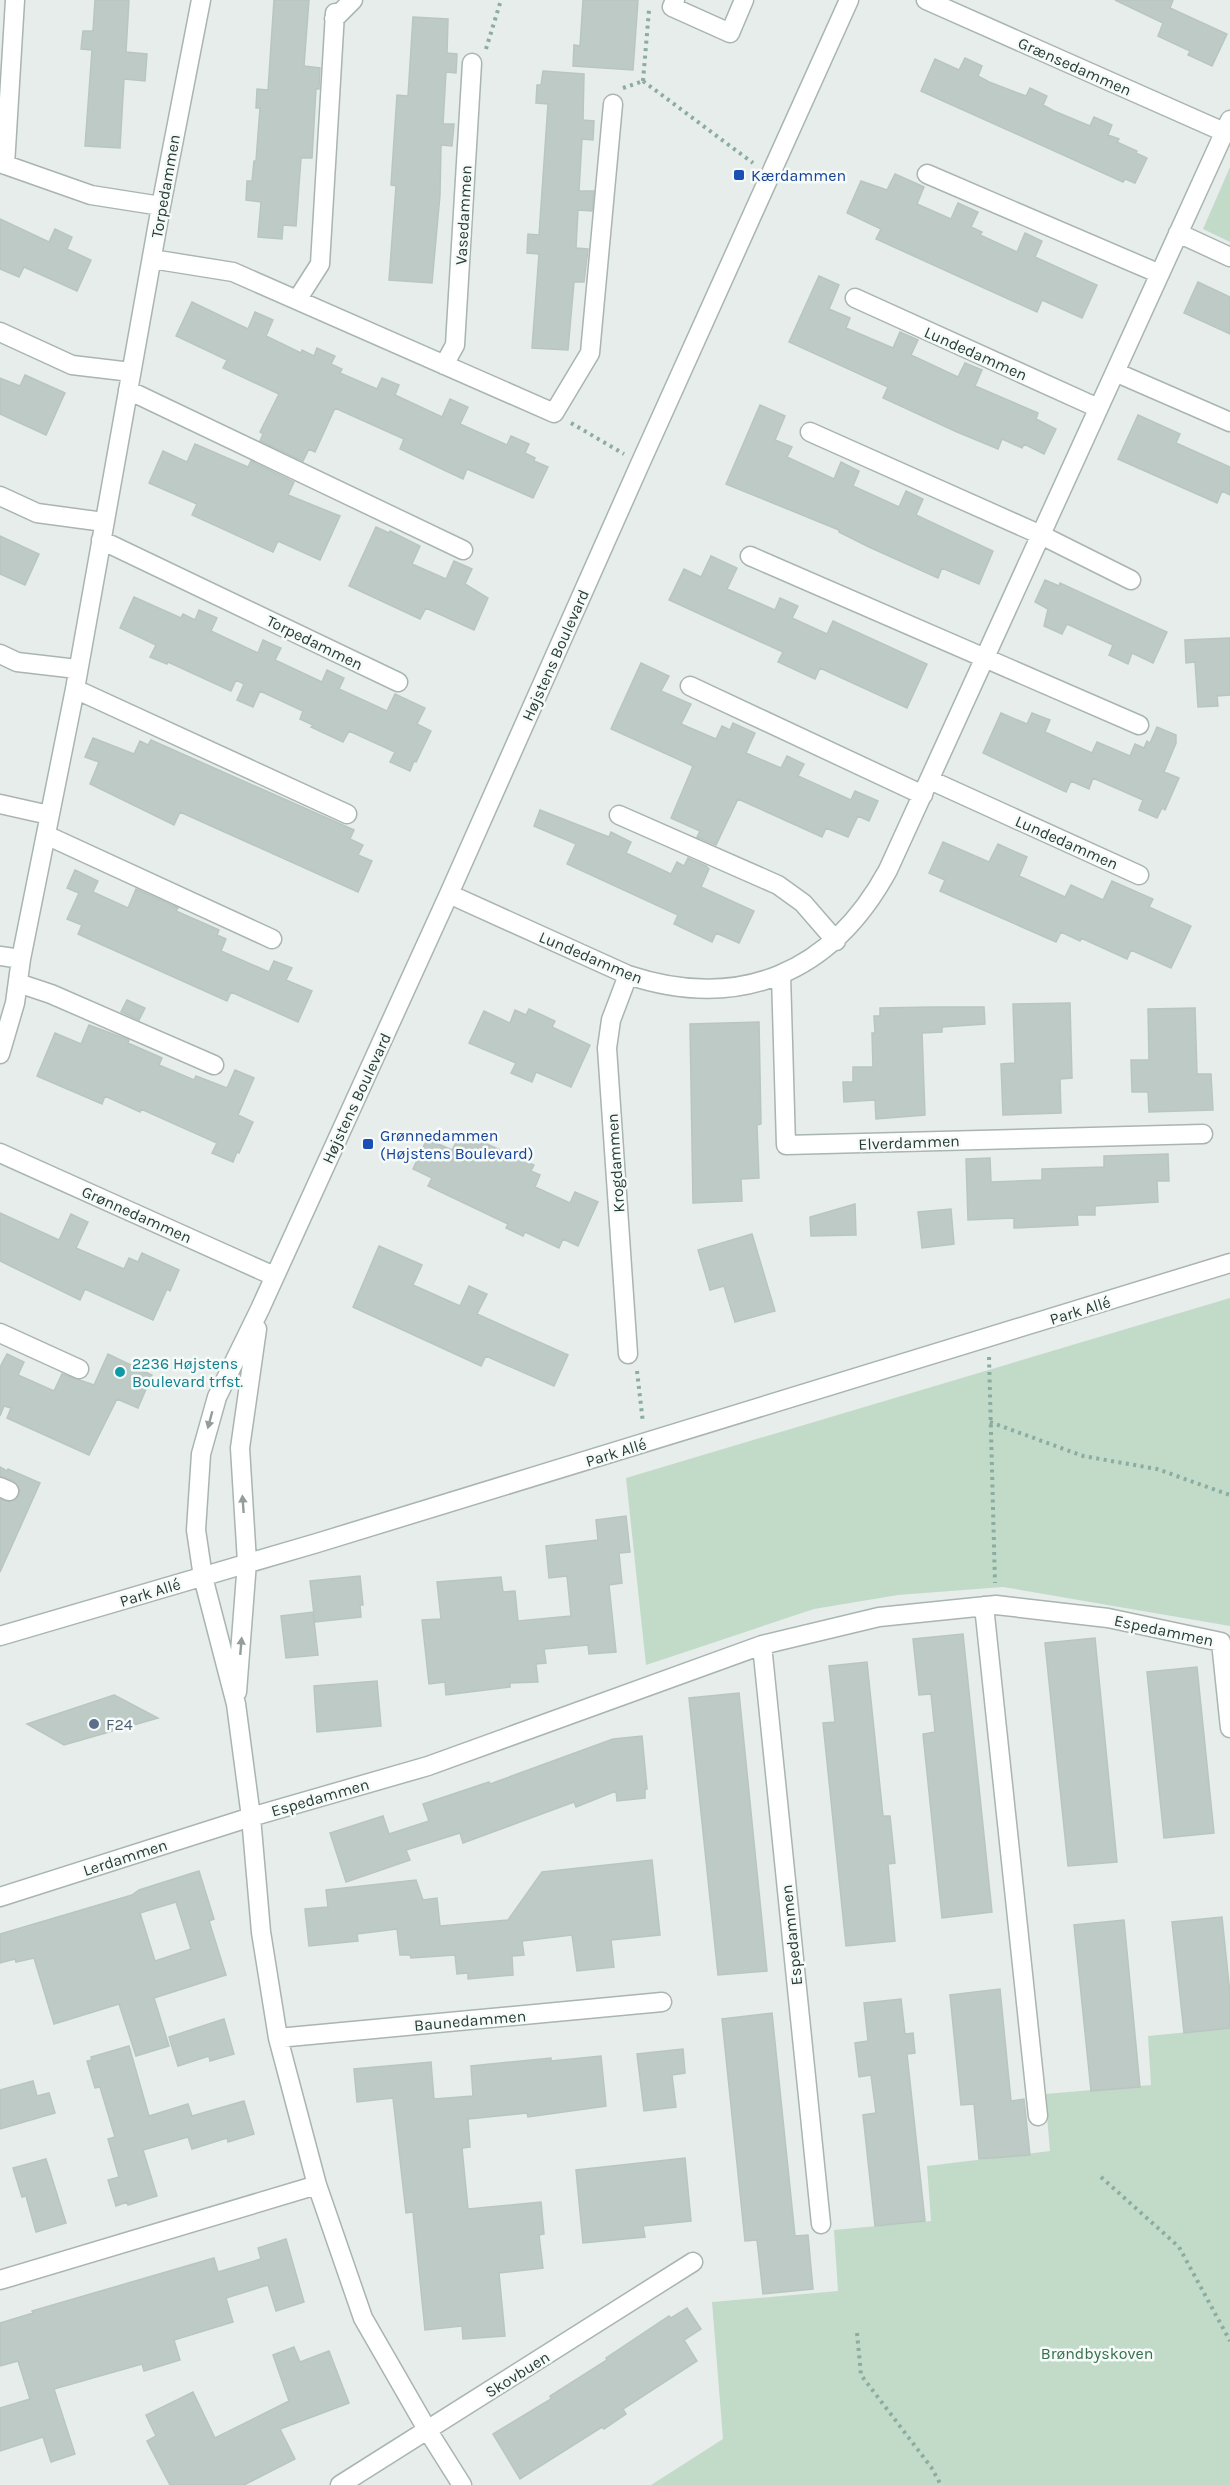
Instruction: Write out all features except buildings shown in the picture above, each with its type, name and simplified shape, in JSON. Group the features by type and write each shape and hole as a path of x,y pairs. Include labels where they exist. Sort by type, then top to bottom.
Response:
{"street":[{"path":"15,0 2,164 91,195 161,206"},
{"name":"Torpedammen","path":"0,1054 15,1003 21,959 75,689 161,206 201,0"},
{"path":"297,300 320,264 335,16 353,0"},
{"path":"674,3 730,33 744,0"},
{"name":"Højstens Boulevard","path":"203,1576 196,1530 201,1454 217,1397 260,1309 449,894 849,0"},
{"name":"Grænsedammen","path":"926,0 1227,126"},
{"name":"Vasedammen","path":"444,365 455,345 472,63"},
{"path":"152,259 233,272 554,413 590,352 613,104"},
{"name":"Lundedammen","path":"449,894 628,975 658,985 689,989 720,989 751,984 781,975 810,960 836,941 862,912 884,878 1227,126"},
{"path":"927,174 1160,274"},
{"path":"1178,233 1230,257"},
{"name":"Lundedammen","path":"855,298 1098,408"},
{"path":"0,332 72,365 131,372"},
{"path":"1115,372 1230,422"},
{"path":"128,390 463,550"},
{"path":"810,432 1041,535 1131,580"},
{"name":"Torpedammen","path":"0,496 37,513 103,531 398,682"},
{"path":"750,555 985,660 1139,725"},
{"path":"0,654 17,662 77,669"},
{"name":"Lundedammen","path":"690,686 1139,875"},
{"path":"75,689 347,814"},
{"path":"0,804 49,815"},
{"path":"619,815 778,885 803,903 836,941"},
{"path":"46,835 272,939"},
{"path":"0,956 21,959"},
{"name":"Krogdammen","path":"628,975 611,1020 607,1048 628,1354"},
{"name":"Elverdammen","path":"781,975 786,1145 1203,1134"},
{"path":"18,983 51,994 214,1065"},
{"name":"Grønnedammen","path":"0,1153 274,1276"},
{"name":"Park Allé","path":"0,1636 989,1339 1230,1263"},
{"name":"Højstens Boulevard","path":"247,1562 240,1448 260,1309"},
{"path":"0,1333 79,1369"},
{"path":"236,1704 247,1562"},
{"path":"203,1576 236,1704 251,1817 261,1932 278,2038 316,2185 363,2318 462,2485"},
{"path":"990,1606 1038,2116"},
{"name":"Espedammen","path":"251,1817 428,1766 762,1645 879,1617 990,1606 1108,1618 1221,1642 1230,1728"},
{"name":"Espedammen","path":"762,1645 821,2224"},
{"name":"Lerdammen","path":"0,1897 251,1817"},
{"name":"Baunedammen","path":"278,2038 662,2002"},
{"path":"0,2280 316,2185"},
{"name":"Skovbuen","path":"340,2485 693,2262"}],"path":[{"path":"472,63 483,58 501,0"},
{"path":"674,3 649,10 643,81 770,176"},
{"path":"554,413 640,464"},
{"path":"989,1339 990,1606"},
{"path":"628,1354 637,1359 640,1411 648,1442"},
{"path":"990,1422 1083,1456 1157,1469 1230,1495"},
{"path":"1101,2177 1179,2247 1230,2341"},
{"path":"857,2333 861,2375 932,2467 941,2485"}],"green space":[{"path":"1230,167 1230,242 1203,229"},
{"path":"1230,1298 1230,1626 1003,1587 898,1595 814,1609 646,1665 626,1478"},
{"name":"Brøndbyskoven","path":"1230,2028 1230,2485 651,2485 723,2439 712,2302 838,2291 834,2230 931,2221 927,2166 1050,2151 1045,2094 1151,2085 1148,2036"}],"place":[{"name":"Kærdammen","path":"739,175"},
{"name":"Grønnedammen (Højstens Boulevard)","path":"368,1144"},
{"name":"2236 Højstens Boulevard trfst.","path":"120,1372"},
{"name":"F24","path":"94,1724"}]}
